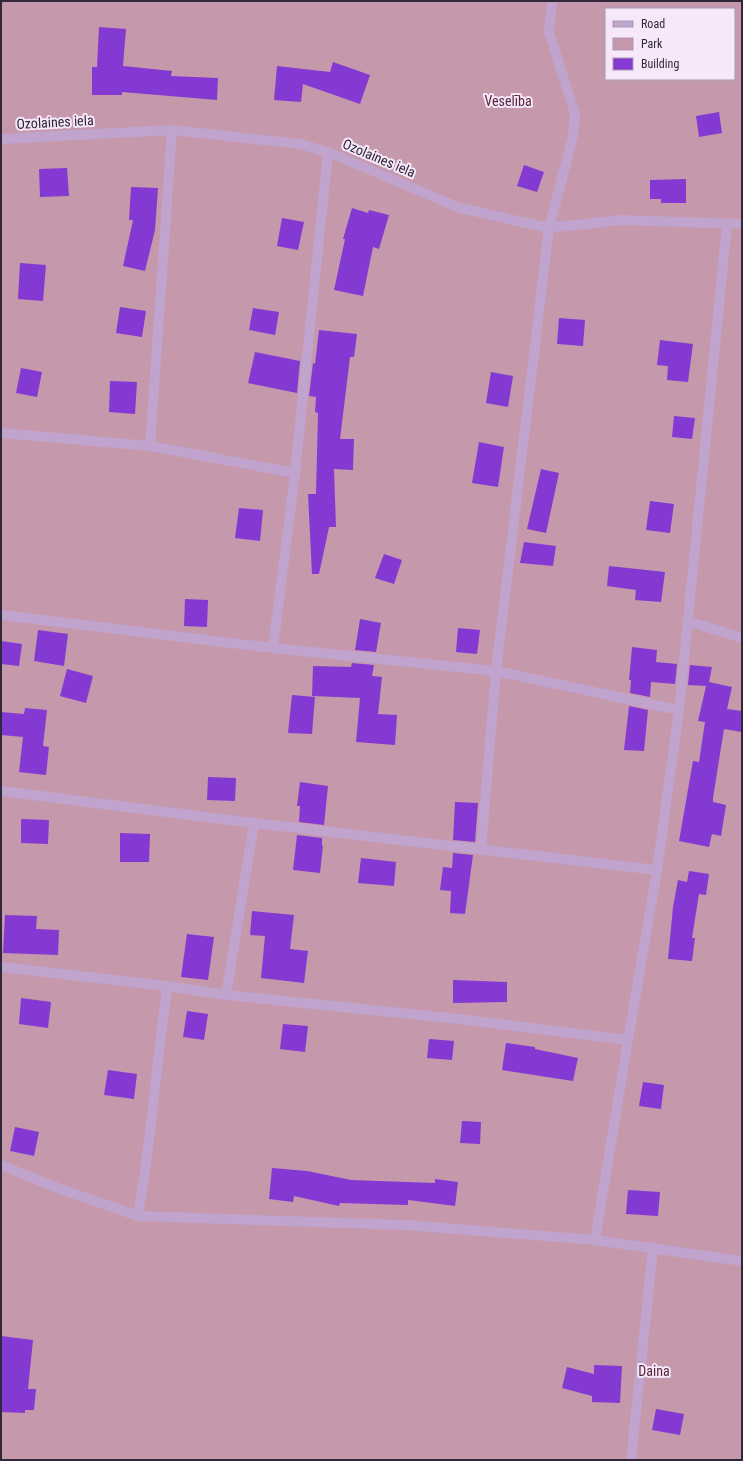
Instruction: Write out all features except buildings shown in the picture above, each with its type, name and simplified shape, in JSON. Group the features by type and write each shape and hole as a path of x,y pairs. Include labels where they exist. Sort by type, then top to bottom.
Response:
{"street":[{"path":"481,849 496,671 549,228 573,136 574,114 548,32 552,1"},
{"path":"150,446 172,130"},
{"name":"Ozolaines iela","path":"1,139 172,130 300,144 328,152 460,208 549,228 620,220 742,224"},
{"path":"273,648 295,473 328,152"},
{"path":"596,1240 628,1040 658,870 678,710 727,224"},
{"path":"1,433 150,446 295,473"},
{"path":"1,615 273,648 496,671 678,710"},
{"path":"687,621 742,638"},
{"path":"1,792 658,870"},
{"path":"226,995 254,823"},
{"path":"1,967 167,986 226,995 459,1019 628,1040"},
{"path":"138,1216 146,1164 167,986"},
{"path":"1,1165 52,1186 138,1216 406,1225 596,1240 742,1261"},
{"path":"631,1460 653,1248"}],"green space":[{"path":"1,1 742,1 742,1460 1,1460"}],"park label":[{"name":"Veselība","path":"508,101"},
{"name":"Daina","path":"654,1371"}]}
